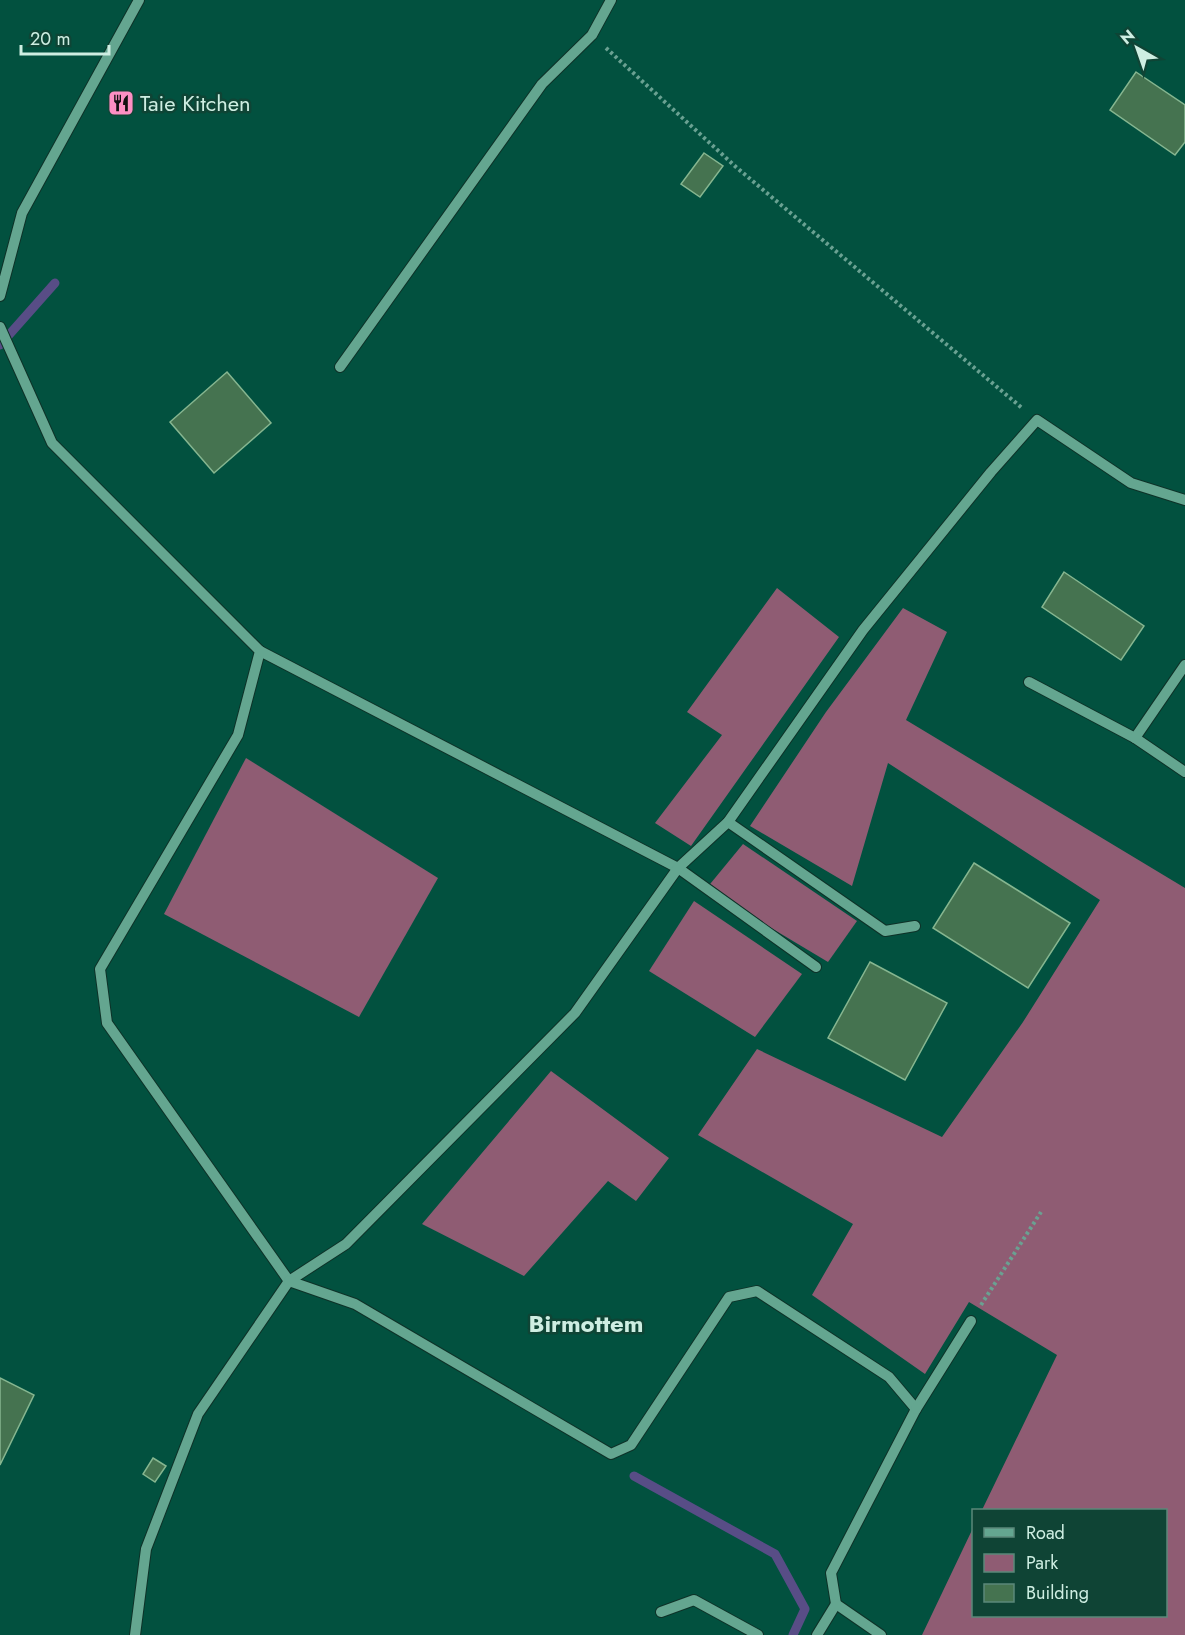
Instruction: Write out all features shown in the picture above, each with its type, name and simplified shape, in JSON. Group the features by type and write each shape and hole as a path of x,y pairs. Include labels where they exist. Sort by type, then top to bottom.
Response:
{"street":[{"path":"0,296 22,213 139,0"},
{"path":"340,367 543,84 592,35 611,0"},
{"path":"0,327 51,443 260,651 678,868 816,967"},
{"path":"135,1635 146,1549 198,1414 289,1281 346,1244 576,1013 678,868 728,822 863,630 983,482 1037,420 1131,483 1185,500"},
{"path":"260,651 238,735 100,969 107,1023 289,1281 356,1304 612,1454 631,1445 729,1298 757,1291 889,1377 916,1409"},
{"path":"1135,738 1185,665"},
{"path":"1029,682 1135,738 1185,772"},
{"path":"728,822 885,931 915,926"},
{"path":"818,1635 836,1604 831,1574 916,1409 971,1321"},
{"path":"661,1612 694,1600 759,1635"},
{"path":"836,1604 881,1635"}],"path":[{"path":"592,35 736,167 1037,420"},
{"path":"971,1321 1041,1212"}],"green space":[{"path":"777,588 839,637 691,846 655,823 722,735 687,712"},
{"path":"903,608 947,632 906,720 1185,888 1185,1635 922,1635 972,1530 972,1617 1167,1617 1167,1509 982,1509 1057,1355 969,1302 925,1374 812,1295 853,1224 698,1135 757,1049 942,1137 1023,1022 1100,900 888,763 852,886 750,826 826,712"},
{"path":"246,758 438,878 359,1017 164,914"},
{"path":"743,844 857,921 828,962 706,889"},
{"path":"694,901 802,974 755,1037 649,971"},
{"path":"551,1071 669,1158 636,1201 608,1181 524,1276 422,1224"}],"building":[{"path":"1136,72 1185,105 1185,142 1175,155 1110,110"},
{"path":"704,153 723,166 700,197 681,184"},
{"path":"227,372 271,423 214,473 170,422"},
{"path":"1064,572 1144,626 1121,660 1042,607"},
{"path":"974,863 1070,923 1028,988 933,928"},
{"path":"870,962 947,1003 905,1080 828,1038"},
{"path":"0,1378 34,1395 0,1465"},
{"path":"153,1458 166,1466 155,1482 143,1474"}],"waterway":[{"path":"0,345 55,283"},
{"path":"634,1476 775,1554 805,1609 793,1635"}],"place":[{"name":"Taie Kitchen","path":"121,103"}],"district":[{"name":"Birmottem","path":"586,1324"}]}
